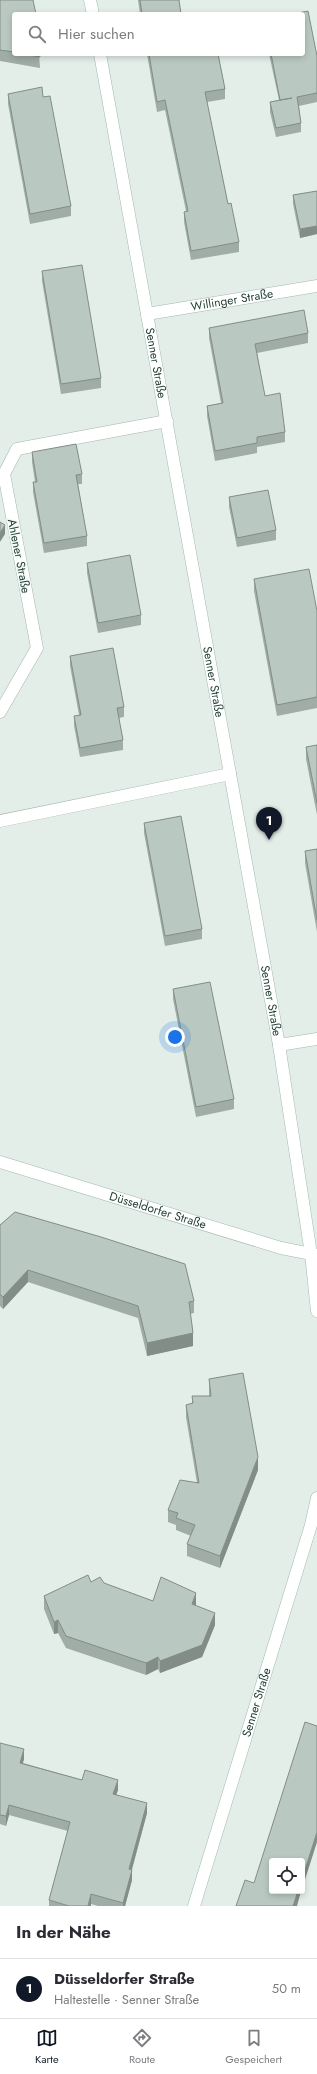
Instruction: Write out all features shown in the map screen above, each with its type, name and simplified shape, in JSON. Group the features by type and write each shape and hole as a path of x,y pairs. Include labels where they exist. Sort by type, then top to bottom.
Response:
{"street":[{"path":"90,0 93,12"},
{"name":"Senner Straße","path":"100,56 279,1045 314,1255 317,1311"},
{"name":"Willinger Straße","path":"147,314 317,286"},
{"name":"Ahlener Straße","path":"0,712 37,648 4,474 18,449 167,422"},
{"path":"0,821 230,774"},
{"path":"279,1045 317,1039"},
{"name":"Düsseldorfer Straße","path":"0,1162 281,1248 314,1255"},
{"name":"Senner Straße","path":"194,1906 311,1525 317,1498"}],"building":[{"path":"0,0 33,0 36,12 12,12 12,52 0,50"},
{"path":"140,0 179,0 181,12 142,12"},
{"path":"308,11 317,56 317,93 297,97 301,123 276,128 270,102 292,98 280,100 271,56 305,56 305,12 303,12"},
{"path":"149,56 218,56 225,89 205,92 228,204 231,203 239,242 191,251 184,212 188,211 165,100 157,102"},
{"path":"42,87 43,97 50,96 71,206 30,214 8,94"},
{"path":"317,191 317,226 300,229 293,195"},
{"path":"82,265 101,378 61,384 42,271"},
{"path":"304,310 308,333 255,344 265,396 280,393 285,432 257,437 257,443 215,451 207,406 223,403 209,328"},
{"path":"76,444 82,474 76,475 87,536 44,543 33,482 37,482 32,452"},
{"path":"268,490 276,530 237,538 229,497"},
{"path":"0,522 5,525 0,533"},
{"path":"130,555 141,615 98,623 87,563"},
{"path":"309,569 317,611 317,697 277,705 254,579"},
{"path":"113,648 124,707 117,708 123,740 80,748 74,716 81,715 70,656"},
{"path":"317,745 317,803 306,747"},
{"path":"181,816 202,929 165,936 144,823"},
{"path":"317,849 317,920 305,851"},
{"path":"210,982 234,1099 196,1107 173,989"},
{"path":"15,1212 101,1237 185,1264 194,1301 189,1302 193,1333 147,1343 138,1306 28,1270 3,1297 0,1294 0,1225"},
{"path":"243,1373 258,1457 220,1556 187,1544 195,1525 176,1518 178,1513 168,1510 180,1480 199,1483 186,1405 193,1403 192,1396 211,1396 209,1379"},
{"path":"88,1575 91,1582 100,1577 104,1583 153,1601 161,1577 196,1593 192,1604 215,1613 202,1645 160,1661 158,1657 146,1663 66,1636 58,1620 54,1622 44,1596"},
{"path":"305,1722 317,1726 317,1832 305,1870 305,1858 269,1858 269,1894 297,1894 293,1906 236,1906 245,1880 254,1883"},
{"path":"0,1743 24,1749 20,1763 82,1780 85,1770 118,1780 113,1794 147,1803 129,1869 132,1870 123,1903 91,1894 88,1906 69,1906 49,1900 70,1822 9,1805 6,1816 0,1815"}],"place":[{"name":"Düsseldorfer Straße","path":"269,840"}]}
